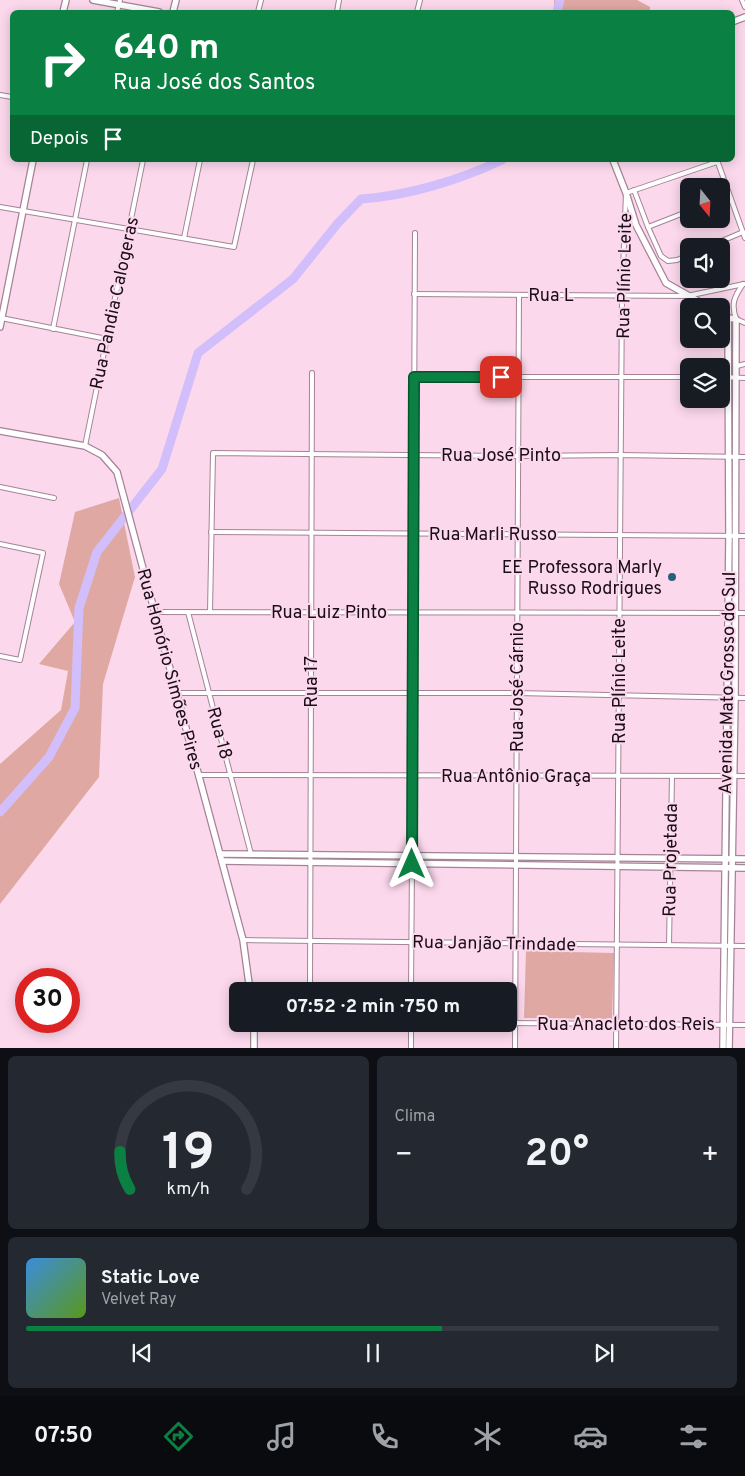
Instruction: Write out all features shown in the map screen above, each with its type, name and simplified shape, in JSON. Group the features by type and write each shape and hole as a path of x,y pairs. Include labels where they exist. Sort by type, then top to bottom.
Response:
{"main road":[{"path":"94,0 150,10"},
{"path":"0,327 34,162"},
{"path":"615,162 636,225 666,282 691,298"},
{"path":"730,318 736,319"},
{"name":"Avenida Mato Grosso do Sul","path":"723,1048 726,1025 727,945 734,776 736,319"},
{"name":"Avenida Mato Grosso do Sul","path":"726,408 729,457 724,859 727,945"},
{"name":"Rua Honório Simões Pires","path":"0,431 85,446 102,455 117,472 222,861 242,940 249,982"},
{"path":"220,854 745,859"},
{"path":"222,861 745,868"},
{"name":"Avenida Mato Grosso do Sul","path":"726,1025 730,1048"},
{"path":"254,1032 254,1048"}],"street":[{"path":"742,0 745,8"},
{"path":"53,329 88,162"},
{"name":"Rua Pandia Calogeras","path":"85,446 143,162"},
{"path":"184,238 200,162"},
{"path":"0,206 234,247 253,162"},
{"path":"626,193 714,162"},
{"path":"717,162 723,178"},
{"path":"634,190 661,256 668,261 680,259"},
{"name":"Rua Plínio Leite","path":"616,1048 622,296 626,193"},
{"path":"730,199 745,238"},
{"path":"648,227 680,215"},
{"path":"729,238 743,232"},
{"path":"411,982 415,233"},
{"path":"744,283 736,294 733,303 736,319 745,323"},
{"name":"Rua L","path":"414,294 687,296 744,283"},
{"name":"Rua José Cárnio","path":"516,982 519,295"},
{"path":"730,316 734,311"},
{"path":"1,318 107,339"},
{"path":"737,366 745,364"},
{"name":"Rua 17","path":"310,982 312,374"},
{"path":"414,377 680,377"},
{"path":"730,378 745,378"},
{"name":"Rua José Pinto","path":"212,532 213,453 745,457"},
{"path":"0,486 54,498"},
{"path":"210,612 212,532"},
{"name":"Rua Marli Russo","path":"212,532 745,536"},
{"path":"0,544 43,553 20,660 0,656"},
{"name":"Rua Luiz Pinto","path":"154,612 745,613"},
{"name":"Rua 18","path":"188,612 251,854"},
{"path":"176,694 517,693 745,698"},
{"name":"Rua Antônio Graça","path":"198,775 745,776"},
{"name":"Rua Projetada","path":"669,945 672,776"},
{"name":"Rua Janjão Trindade","path":"242,940 745,946"},
{"name":"Rua Anacleto dos Reis","path":"517,1023 745,1025"},
{"path":"411,1032 411,1048"},
{"name":"Rua José Cárnio","path":"515,1032 515,1048"}],"shaded area":[{"path":"554,0 637,0 650,7 650,10 554,10"},
{"path":"119,498 135,577 103,684 99,777 0,904 0,764 61,710 68,671 39,664 75,622 59,584 75,512"},
{"path":"526,951 614,953 612,1019 524,1018"}],"waterway":[{"path":"558,10 560,0"},
{"path":"0,812 49,757 75,708 79,608 97,552 162,469 198,353 293,279 338,223 361,199 415,191 469,174 497,162"}],"place":[{"name":"EE Professora Marly Russo Rodrigues","path":"672,577"}],"route":[{"path":"412,864 414,377 501,377"}]}
